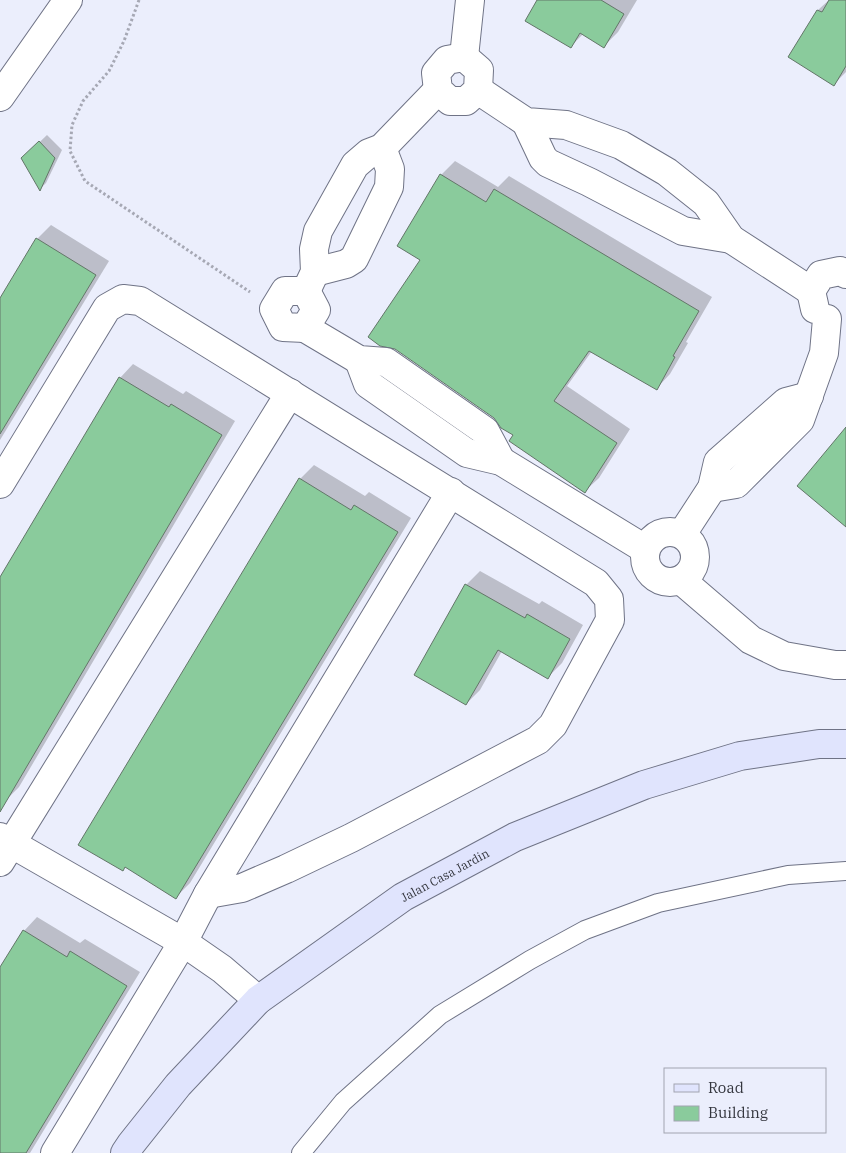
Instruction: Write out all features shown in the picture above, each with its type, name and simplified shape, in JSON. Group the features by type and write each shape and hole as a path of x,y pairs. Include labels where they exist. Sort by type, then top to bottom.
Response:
{"street":[{"path":"0,97 68,0"},
{"path":"464,57 470,0"},
{"path":"464,57 479,70 478,90 466,101 450,101 438,90 436,73 447,60 464,57"},
{"path":"305,328 316,310 310,282 314,244 318,230 355,166 369,153 382,148 438,90"},
{"path":"478,90 526,122 566,125 621,145 667,172 706,203 731,239 811,291"},
{"path":"526,122 543,158 548,163 683,231 731,239"},
{"path":"382,148 390,169 389,187 354,259 310,282 285,291 274,309 283,327 305,328 358,360 386,362 485,431 501,461 646,549"},
{"path":"682,534 712,488 736,484 800,420 837,318 814,308 811,291 821,275 840,271 846,274"},
{"path":"0,484 107,308 123,299 140,301 596,583 609,599 610,620 553,725 538,740 352,838 286,869 242,888 208,894"},
{"path":"258,1000 222,968 183,942 4,848 290,393"},
{"path":"55,1153 183,942 208,894 451,492"},
{"path":"660,533 682,534 694,548 693,566 681,580 672,583 662,581 653,577 647,568 644,559 646,549 651,540 660,533"},
{"path":"681,580 751,640 784,656 835,665 846,665"},
{"name":"Jalan Casa Jardin","path":"125,1153 178,1085 258,1000 403,897 515,837 644,785 740,756 819,744 846,744"}],"lane":[{"path":"301,1153 343,1102 440,1015 530,960 585,930 658,903 788,875 846,871"}],"path":[{"path":"139,0 124,41 109,71 83,101 72,126 70,151 85,181 274,309"}],"building":[{"path":"537,0 601,0 624,14 604,48 580,33 571,48 525,21"},
{"path":"829,0 846,0 846,66 834,86 788,57 817,10 822,12"},
{"path":"39,141 55,158 40,191 21,158"},
{"path":"440,174 486,202 494,189 699,311 673,356 675,357 657,390 589,351 554,401 617,443 585,493 509,441 513,435 501,428 494,418 395,349 380,346 368,337 420,260 397,246"},
{"path":"36,238 96,275 0,434 0,298"},
{"path":"119,377 169,407 171,404 222,435 0,812 0,577"},
{"path":"846,427 846,527 797,486"},
{"path":"299,478 351,510 354,505 398,532 176,899 125,867 123,871 78,845"},
{"path":"465,584 525,618 527,614 570,639 548,679 498,650 466,705 414,675"},
{"path":"23,930 67,957 70,951 127,986 26,1153 0,1153 0,967"}]}
